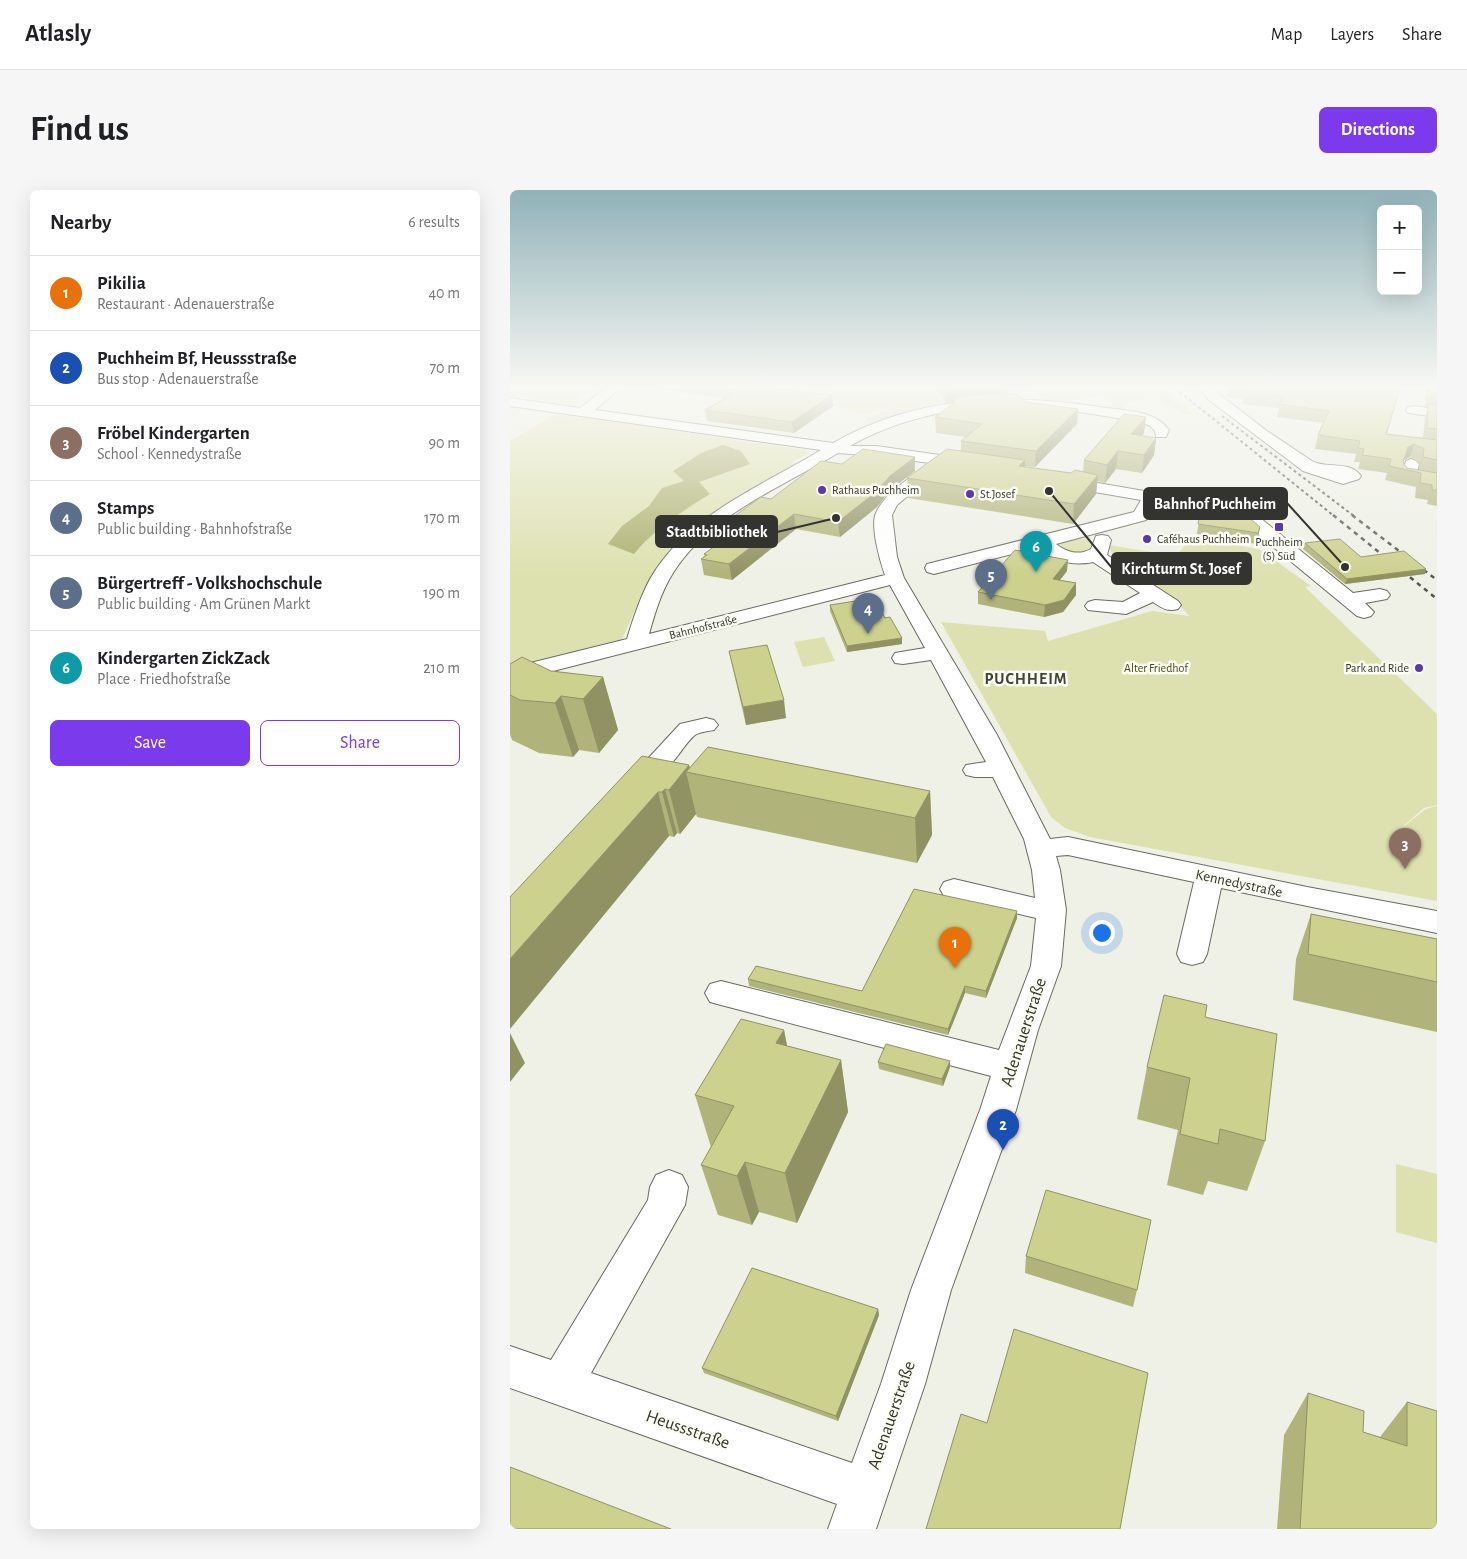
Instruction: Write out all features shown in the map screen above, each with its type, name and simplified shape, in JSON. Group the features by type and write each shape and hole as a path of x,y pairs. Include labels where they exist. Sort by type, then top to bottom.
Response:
{"street":[{"path":"636,643 648,603 664,571 689,542 723,513 832,450"},
{"path":"849,450 867,457 939,463 969,468"},
{"path":"1286,450 1309,468"},
{"name":"Adenauerstraße","path":"859,1510 903,1384 931,1290 986,1142 1012,1067 1022,1030 1046,966 1050,938 1051,910 1046,870 1040,849 988,770 985,735 895,578 888,557 883,514 891,502 939,463"},
{"path":"1411,464 1409,478 1437,481"},
{"path":"1047,480 1220,509 1248,518 1356,606 1380,596"},
{"path":"934,568 1140,516 1151,498"},
{"path":"1048,540 1047,545 1050,549 1062,555 1072,558 1086,558 1100,552 1106,526"},
{"path":"1095,555 1171,605"},
{"name":"Bahnhofstraße","path":"510,675 636,643 690,638 895,578"},
{"path":"1095,606 1126,608 1154,594"},
{"path":"903,658 938,652"},
{"path":"655,781 688,729 706,725"},
{"name":"Kennedystraße","path":"1040,849 1068,846 1437,922"},
{"path":"1192,954 1209,876"},
{"path":"954,889 1027,907 1051,910"},
{"path":"721,993 1012,1067"},
{"path":"560,1385 666,1205 669,1187"},
{"name":"Heussstraße","path":"510,1367 560,1385 859,1510"}],"green space":[{"path":"510,450 806,450 810,453 792,462 799,464 661,563 642,595 622,639 510,668"},
{"name":"Alter Friedhof","path":"1192,537 1259,549 1311,586 1305,587 1437,714 1437,805 1424,808 1393,835 1426,809 1437,806 1437,901 1090,837 1065,828 1051,817 941,622 1045,631 1048,641 1152,611 1189,616 1170,598 1123,568 1114,558 1109,545 1176,556"},
{"path":"1075,538 1086,539 1093,543 1094,548 1077,553 1060,547 1061,542"},
{"path":"824,637 835,661 803,667 794,642"},
{"path":"1396,1164 1437,1174 1437,1243 1396,1232"}],"shaded area":[{"path":"708,450 739,450 750,464 699,482 710,494 660,529 634,554 608,544 622,526 649,506 662,488 684,481 673,471"}],"building":[{"path":"861,450 915,457 890,476 876,492 838,522 794,514 729,564 701,559 707,555 704,554 734,532 720,529 725,526 722,525 761,497 771,499 821,461 842,464"},
{"path":"945,450 1025,460 1019,466 1071,473 1075,470 1098,475 1074,504 907,478"},
{"path":"1092,450 1147,450 1144,455 1118,451 1107,465 1084,460"},
{"path":"1364,450 1407,450 1403,462 1407,468 1437,473 1437,490 1432,490 1432,485 1420,483 1421,473 1389,466 1391,459 1362,455"},
{"path":"1424,450 1437,450 1437,460 1423,457"},
{"path":"1201,507 1244,513 1260,527 1258,533 1198,524"},
{"path":"1340,539 1361,557 1404,551 1426,569 1347,579 1305,543"},
{"path":"1015,550 1068,560 1053,579 1076,583 1064,600 1045,605 978,592"},
{"path":"862,600 864,605 877,603 885,618 890,617 902,638 847,646 830,605"},
{"path":"767,645 784,700 743,707 729,651"},
{"path":"522,657 551,671 603,677 583,699 561,696 555,703 520,700 510,695 510,664"},
{"path":"708,747 930,791 915,818 686,772"},
{"path":"642,756 689,765 669,790 665,789 662,792 658,792 510,959 510,897"},
{"path":"914,889 1017,911 986,991 965,986 948,1029 748,979 756,966 862,991"},
{"path":"1311,914 1437,939 1437,982 1308,954"},
{"path":"1164,995 1207,1005 1205,1017 1277,1034 1265,1141 1220,1129 1218,1144 1180,1134 1190,1078 1147,1067"},
{"path":"741,1019 784,1030 776,1043 841,1060 785,1173 745,1162 737,1176 701,1165 734,1106 695,1095"},
{"path":"886,1044 950,1061 942,1079 878,1062"},
{"path":"1046,1190 1151,1220 1137,1290 1026,1256"},
{"path":"752,1268 878,1309 836,1416 702,1368"},
{"path":"1014,1329 1148,1373 1120,1529 926,1529 961,1414 987,1423"},
{"path":"1308,1393 1364,1411 1363,1432 1407,1446 1407,1402 1437,1411 1437,1529 1300,1529"},
{"path":"510,1467 671,1529 510,1529"}],"railway":[{"path":"1253,450 1334,516"},
{"path":"1268,450 1354,516"},
{"path":"1333,515 1437,599"},
{"path":"1352,515 1437,580"}],"place":[{"name":"Rathaus Puchheim","path":"822,490"},
{"name":"Kirchturm St. Josef","path":"1049,491"},
{"name":"St.Josef","path":"970,494"},
{"name":"Stadtbibliothek","path":"836,518"},
{"name":"Puchheim (S) Süd","path":"1279,527"},
{"name":"Caféhaus Puchheim","path":"1147,539"},
{"name":"Bahnhof Puchheim","path":"1345,567"},
{"name":"Kindergarten ZickZack","path":"1036,572"},
{"name":"Bürgertreff - Volkshochschule","path":"991,600"},
{"name":"Stamps","path":"868,634"},
{"name":"Park and Ride","path":"1419,668"},
{"name":"Fröbel Kindergarten","path":"1405,869"},
{"name":"Pikilia","path":"955,968"},
{"name":"Puchheim Bf, Heussstraße","path":"1003,1150"}],"district":[{"name":"PUCHHEIM","path":"1026,678"}]}
